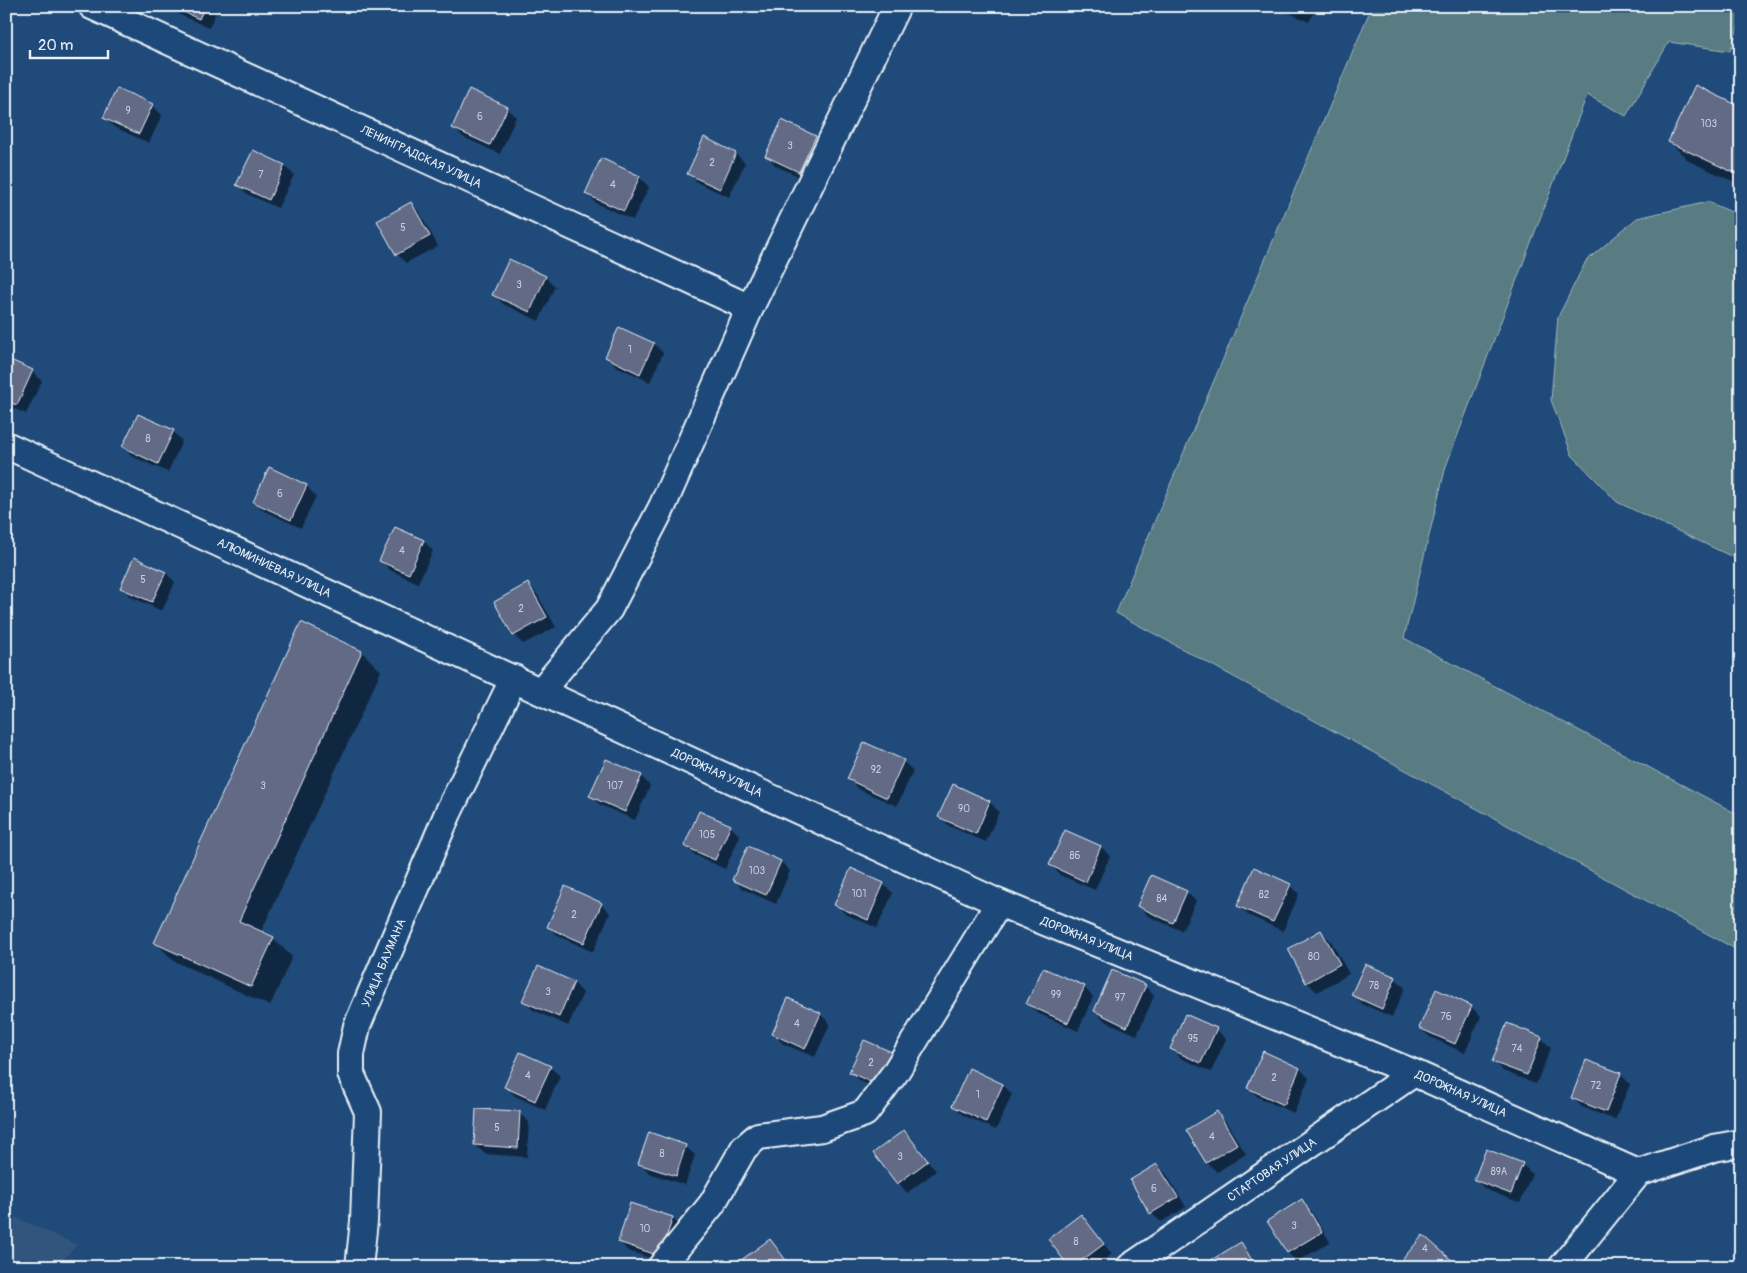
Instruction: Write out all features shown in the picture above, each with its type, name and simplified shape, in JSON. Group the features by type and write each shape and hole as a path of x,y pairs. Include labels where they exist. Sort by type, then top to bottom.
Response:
{"street":[{"name":"ЛЕНИНГРАДСКАЯ УЛИЦА","path":"92,6 750,308"},
{"path":"541,691 609,609 662,507 750,308 897,6"},
{"name":"АЛЮМИНИЕВАЯ УЛИЦА","path":"6,445 541,691"},
{"name":"УЛИЦА БАУМАНА","path":"358,1267 364,1221 368,1112 351,1074 351,1054 356,1026 448,813 514,678"},
{"name":"ДОРОЖНАЯ УЛИЦА","path":"541,691 1000,903 1414,1073 1638,1173"},
{"path":"661,1267 712,1204 744,1148 758,1136 822,1128 865,1113 895,1073 1000,903"},
{"name":"СТАРТОВАЯ УЛИЦА","path":"1130,1267 1414,1073"},
{"path":"1562,1267 1638,1173 1714,1148 1741,1143"}],"shaded area":[{"path":"6,1213 77,1245 56,1267 6,1267"}],"green space":[{"path":"1372,6 1741,6 1741,19 1730,51 1669,42 1626,116 1587,95 1446,466 1404,638 1741,816 1741,952 1116,613"},
{"path":"1708,202 1741,216 1741,561 1617,502 1572,455 1551,400 1558,317 1586,261 1637,218"}],"building":[{"path":"170,6 205,6 199,19"},
{"path":"1695,85 1741,107 1741,176 1668,142"},
{"path":"117,88 153,104 139,134 103,118"},
{"path":"469,89 508,107 490,145 452,128"},
{"path":"782,120 816,136 799,172 765,156"},
{"path":"704,137 736,153 720,189 687,174"},
{"path":"253,150 285,165 269,200 236,185"},
{"path":"601,158 640,176 624,211 585,194"},
{"path":"411,202 430,236 396,255 377,221"},
{"path":"509,259 546,276 530,312 492,295"},
{"path":"619,327 654,343 640,374 605,357"},
{"path":"6,358 33,370 17,405 6,401"},
{"path":"138,414 174,430 158,464 122,447"},
{"path":"269,467 307,485 291,520 253,502"},
{"path":"395,527 424,540 409,574 379,561"},
{"path":"134,557 166,572 152,602 120,588"},
{"path":"528,583 547,617 513,636 494,602"},
{"path":"301,622 362,651 239,921 274,937 251,987 154,943"},
{"path":"864,742 904,760 887,798 847,779"},
{"path":"606,759 642,775 625,812 589,796"},
{"path":"953,784 990,801 976,834 938,817"},
{"path":"699,811 731,825 715,860 684,846"},
{"path":"1065,830 1101,846 1086,882 1049,865"},
{"path":"748,846 781,861 766,895 732,880"},
{"path":"1254,867 1291,884 1273,922 1237,906"},
{"path":"851,868 884,883 868,920 834,905"},
{"path":"1151,875 1187,891 1173,923 1137,906"},
{"path":"565,886 602,903 584,943 547,927"},
{"path":"1321,930 1340,964 1306,983 1288,949"},
{"path":"1365,964 1396,977 1382,1009 1351,995"},
{"path":"538,966 574,982 559,1017 522,1001"},
{"path":"1043,968 1085,986 1068,1023 1026,1004"},
{"path":"1112,970 1146,985 1127,1027 1094,1011"},
{"path":"1436,989 1472,1006 1455,1044 1419,1028"},
{"path":"788,998 821,1013 805,1049 772,1034"},
{"path":"1185,1014 1217,1028 1201,1063 1170,1049"},
{"path":"1507,1023 1542,1037 1527,1075 1492,1062"},
{"path":"864,1040 894,1053 879,1086 849,1072"},
{"path":"1263,1051 1300,1068 1284,1105 1247,1088"},
{"path":"520,1052 551,1066 535,1101 504,1087"},
{"path":"1586,1060 1621,1073 1606,1112 1571,1098"},
{"path":"969,1068 1003,1084 986,1122 952,1106"},
{"path":"476,1109 520,1111 518,1148 474,1145"},
{"path":"1217,1111 1237,1144 1206,1163 1186,1130"},
{"path":"904,1130 928,1161 897,1184 873,1153"},
{"path":"649,1132 686,1145 676,1176 638,1164"},
{"path":"1486,1149 1523,1163 1511,1194 1474,1180"},
{"path":"1157,1164 1178,1197 1150,1214 1130,1180"},
{"path":"1302,1199 1322,1232 1287,1253 1267,1221"},
{"path":"630,1203 673,1217 660,1256 618,1242"},
{"path":"1081,1214 1104,1244 1073,1267 1069,1267 1048,1239"},
{"path":"1423,1235 1455,1263 1451,1267 1396,1267"},
{"path":"770,1239 791,1267 733,1266"},
{"path":"1241,1242 1256,1267 1211,1267 1208,1262"}]}
